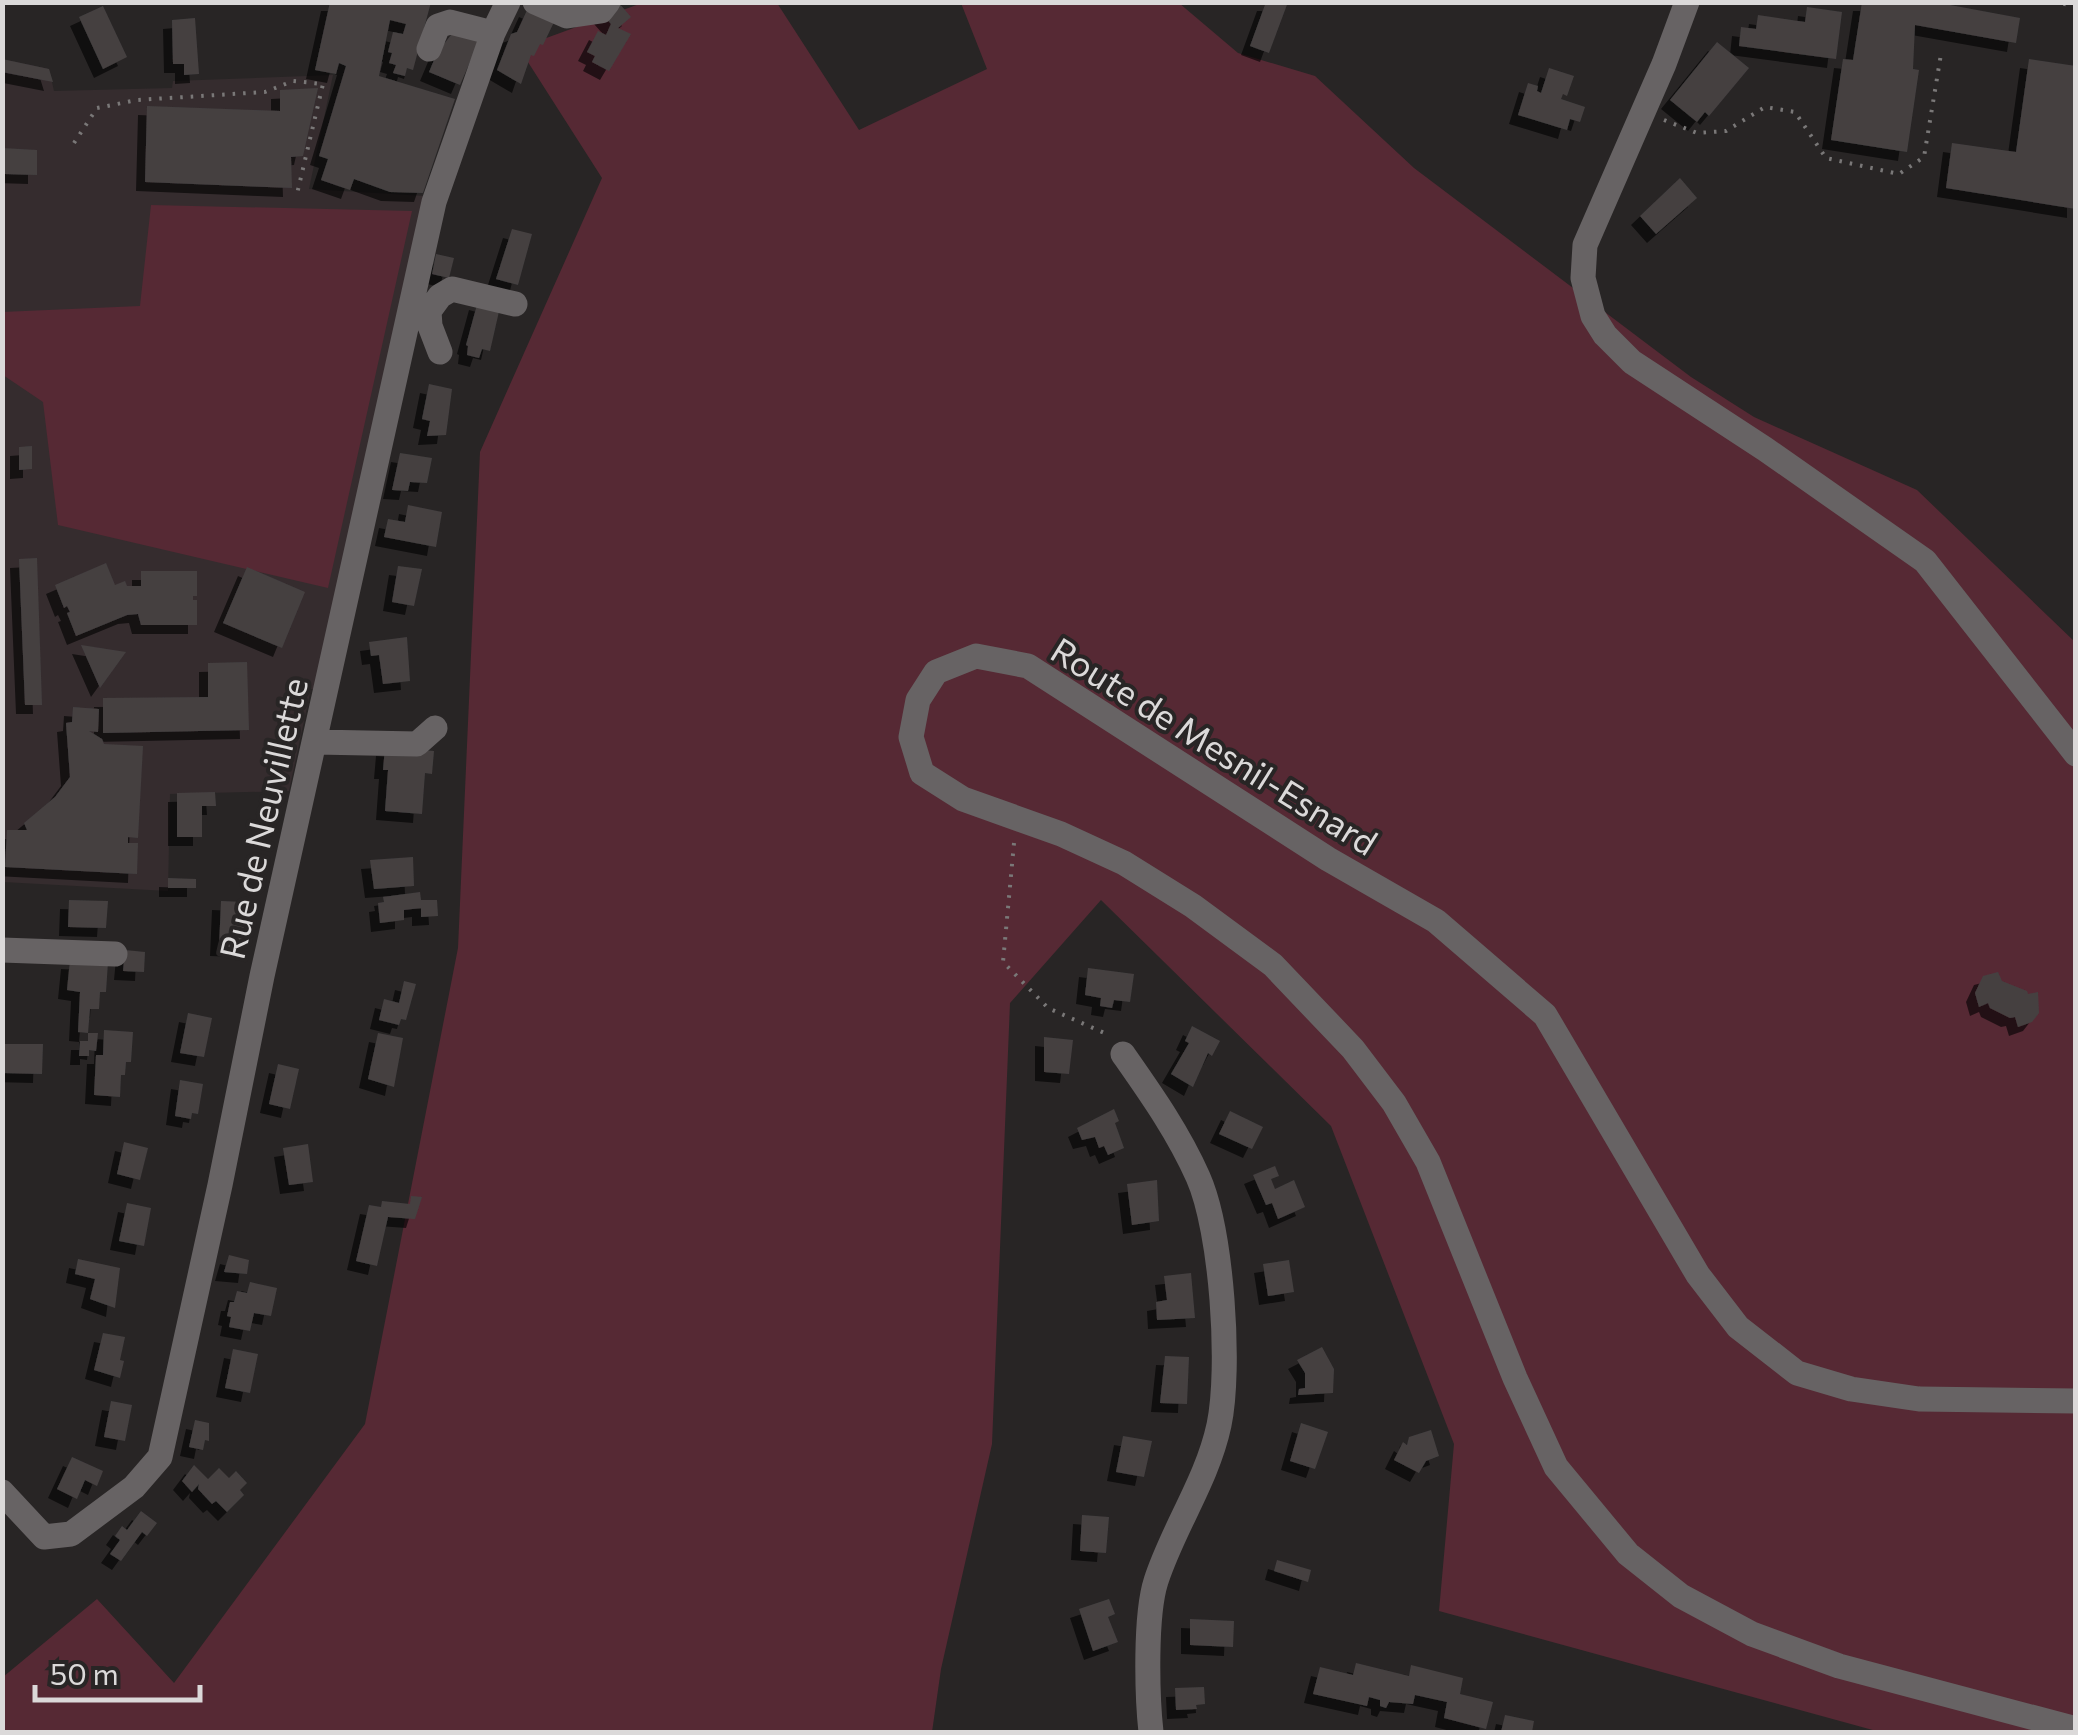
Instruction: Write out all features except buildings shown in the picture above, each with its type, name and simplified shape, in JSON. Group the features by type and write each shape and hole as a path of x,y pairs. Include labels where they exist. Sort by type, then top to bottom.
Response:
{"street":[{"name":"Rue de Neuvillette","path":"2,1492 44,1537 71,1534 134,1487 160,1456 262,976 420,308 434,202 493,32 508,2"},
{"path":"536,2 567,16 601,11 608,2"},
{"path":"1688,2 1585,245 1583,278 1593,316 1605,336 1632,362 1765,448 1925,561 2076,754"},
{"path":"429,49 438,26 450,22 493,32"},
{"path":"440,352 420,308 452,289 515,304"},
{"name":"Route de Mesnil-Esnard","path":"2076,1401 1918,1399 1851,1390 1797,1373 1738,1327 1698,1275 1545,1016 1436,921 1328,860 1028,666 976,656 936,672 918,700 911,737 922,773 963,799 1062,834 1124,863 1193,906 1273,965 1353,1049 1394,1103 1428,1162 1515,1378 1556,1466 1628,1554 1681,1596 1752,1634 1839,1666 2076,1729"},
{"path":"316,742 417,744 435,728"},
{"path":"2,950 115,954"},
{"path":"1123,1054 1168,1118 1200,1181 1216,1251 1226,1368 1219,1426 1202,1477 1155,1583 1149,1649 1151,1732"}],"path":[{"path":"2053,2 2076,6"},
{"path":"1644,112 1697,133 1726,131 1765,108 1795,112 1826,158 1899,174 1924,157 1941,54"},
{"path":"74,143 97,108 137,100 265,92 293,81 323,84 298,194"},
{"path":"1016,818 1003,962 1048,1008 1124,1040 1123,1054"}],"shaded area":[{"path":"642,3 777,3 859,130 987,69 961,3 1179,3 1238,53 1315,76 1414,168 1691,377 1754,417 1917,490 2075,642 2075,1732 1880,1732 1439,1611 1454,1444 1331,1126 1101,900 1010,1003 992,1444 941,1669 932,1732 3,1732 3,1677 97,1599 174,1683 365,1424 458,948 480,452 602,178 519,48"},
{"path":"2,59 49,69 54,91 172,88 173,81 333,75 309,189 425,196 320,689 311,689 289,791 170,794 168,891 3,882"},
{"path":"151,205 412,211 328,588 58,525 43,402 3,375 2,312 140,306"}]}
